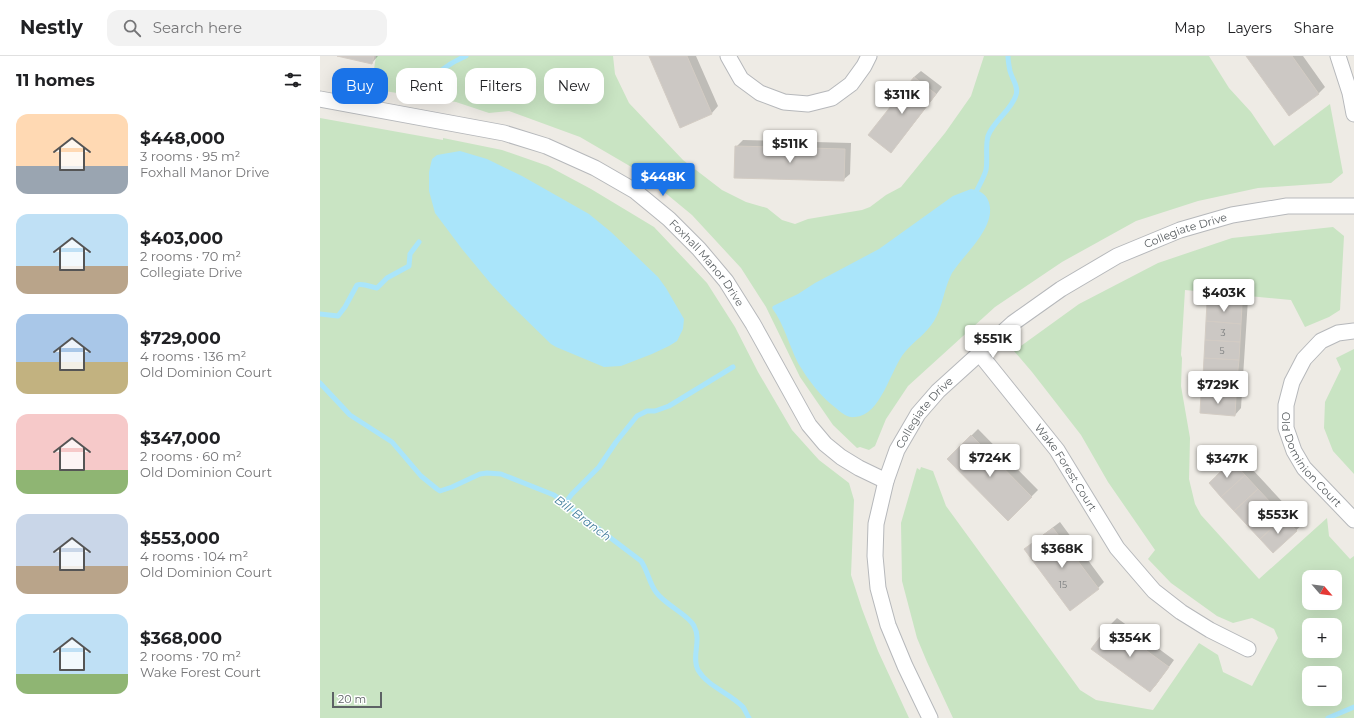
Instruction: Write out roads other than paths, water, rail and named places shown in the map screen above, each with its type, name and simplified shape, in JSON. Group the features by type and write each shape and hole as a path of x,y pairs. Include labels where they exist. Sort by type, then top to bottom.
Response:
{"street":[{"path":"728,56 742,79 760,93 784,102 808,104 832,98 851,84 864,66 869,56"},
{"path":"1338,56 1350,93 1354,114"},
{"name":"Foxhall Manor Drive","path":"320,99 504,133 546,146 595,168 635,191 669,219 699,249 726,281 753,324 809,425 825,444 858,468 886,482"},
{"name":"Collegiate Drive","path":"930,718 905,666 888,625 878,588 875,556 876,524 886,482 897,450 918,414 938,391 1013,323 1061,289 1117,256 1180,230 1232,215 1288,206 1354,206"},
{"name":"Old Dominion Court","path":"1354,331 1338,333 1321,341 1304,359 1292,382 1286,405 1286,428 1294,451 1304,468 1354,520"},
{"name":"Wake Forest Court","path":"979,353 1057,450 1117,548 1154,591 1181,612 1210,630 1248,649"}],"water":[{"path":"460,151 487,159 522,176 589,214 611,232 658,277 666,288 684,319 683,329 677,341 652,354 621,366 604,367 551,344 491,284 435,213 429,191 429,172 432,159 437,155"},
{"path":"971,189 981,192 987,198 990,210 989,219 979,239 952,273 934,321 900,359 879,400 872,409 864,415 855,417 850,417 839,411 815,388 806,376 798,363 783,328 772,308 773,306 798,294 815,283 879,249 953,196"}],"waterway":[{"path":"444,68 466,56"},
{"path":"977,190 986,170 988,136 994,125 1014,101 1017,92 1010,71 1008,56"},
{"path":"320,314 338,316 345,307 357,285 377,288 387,278 409,266 410,254 419,242"},
{"path":"565,503 599,467 616,442 637,416 647,411 655,411 669,406 733,367"},
{"name":"Bill Branch","path":"320,383 350,415 392,442 421,476 440,491 480,474 501,474 554,495 641,561 652,585 660,597 687,618 694,626 697,637 696,665 702,676 738,702 743,707 749,718"},
{"name":"Bill Branch","path":"1328,718 1354,707"}]}
